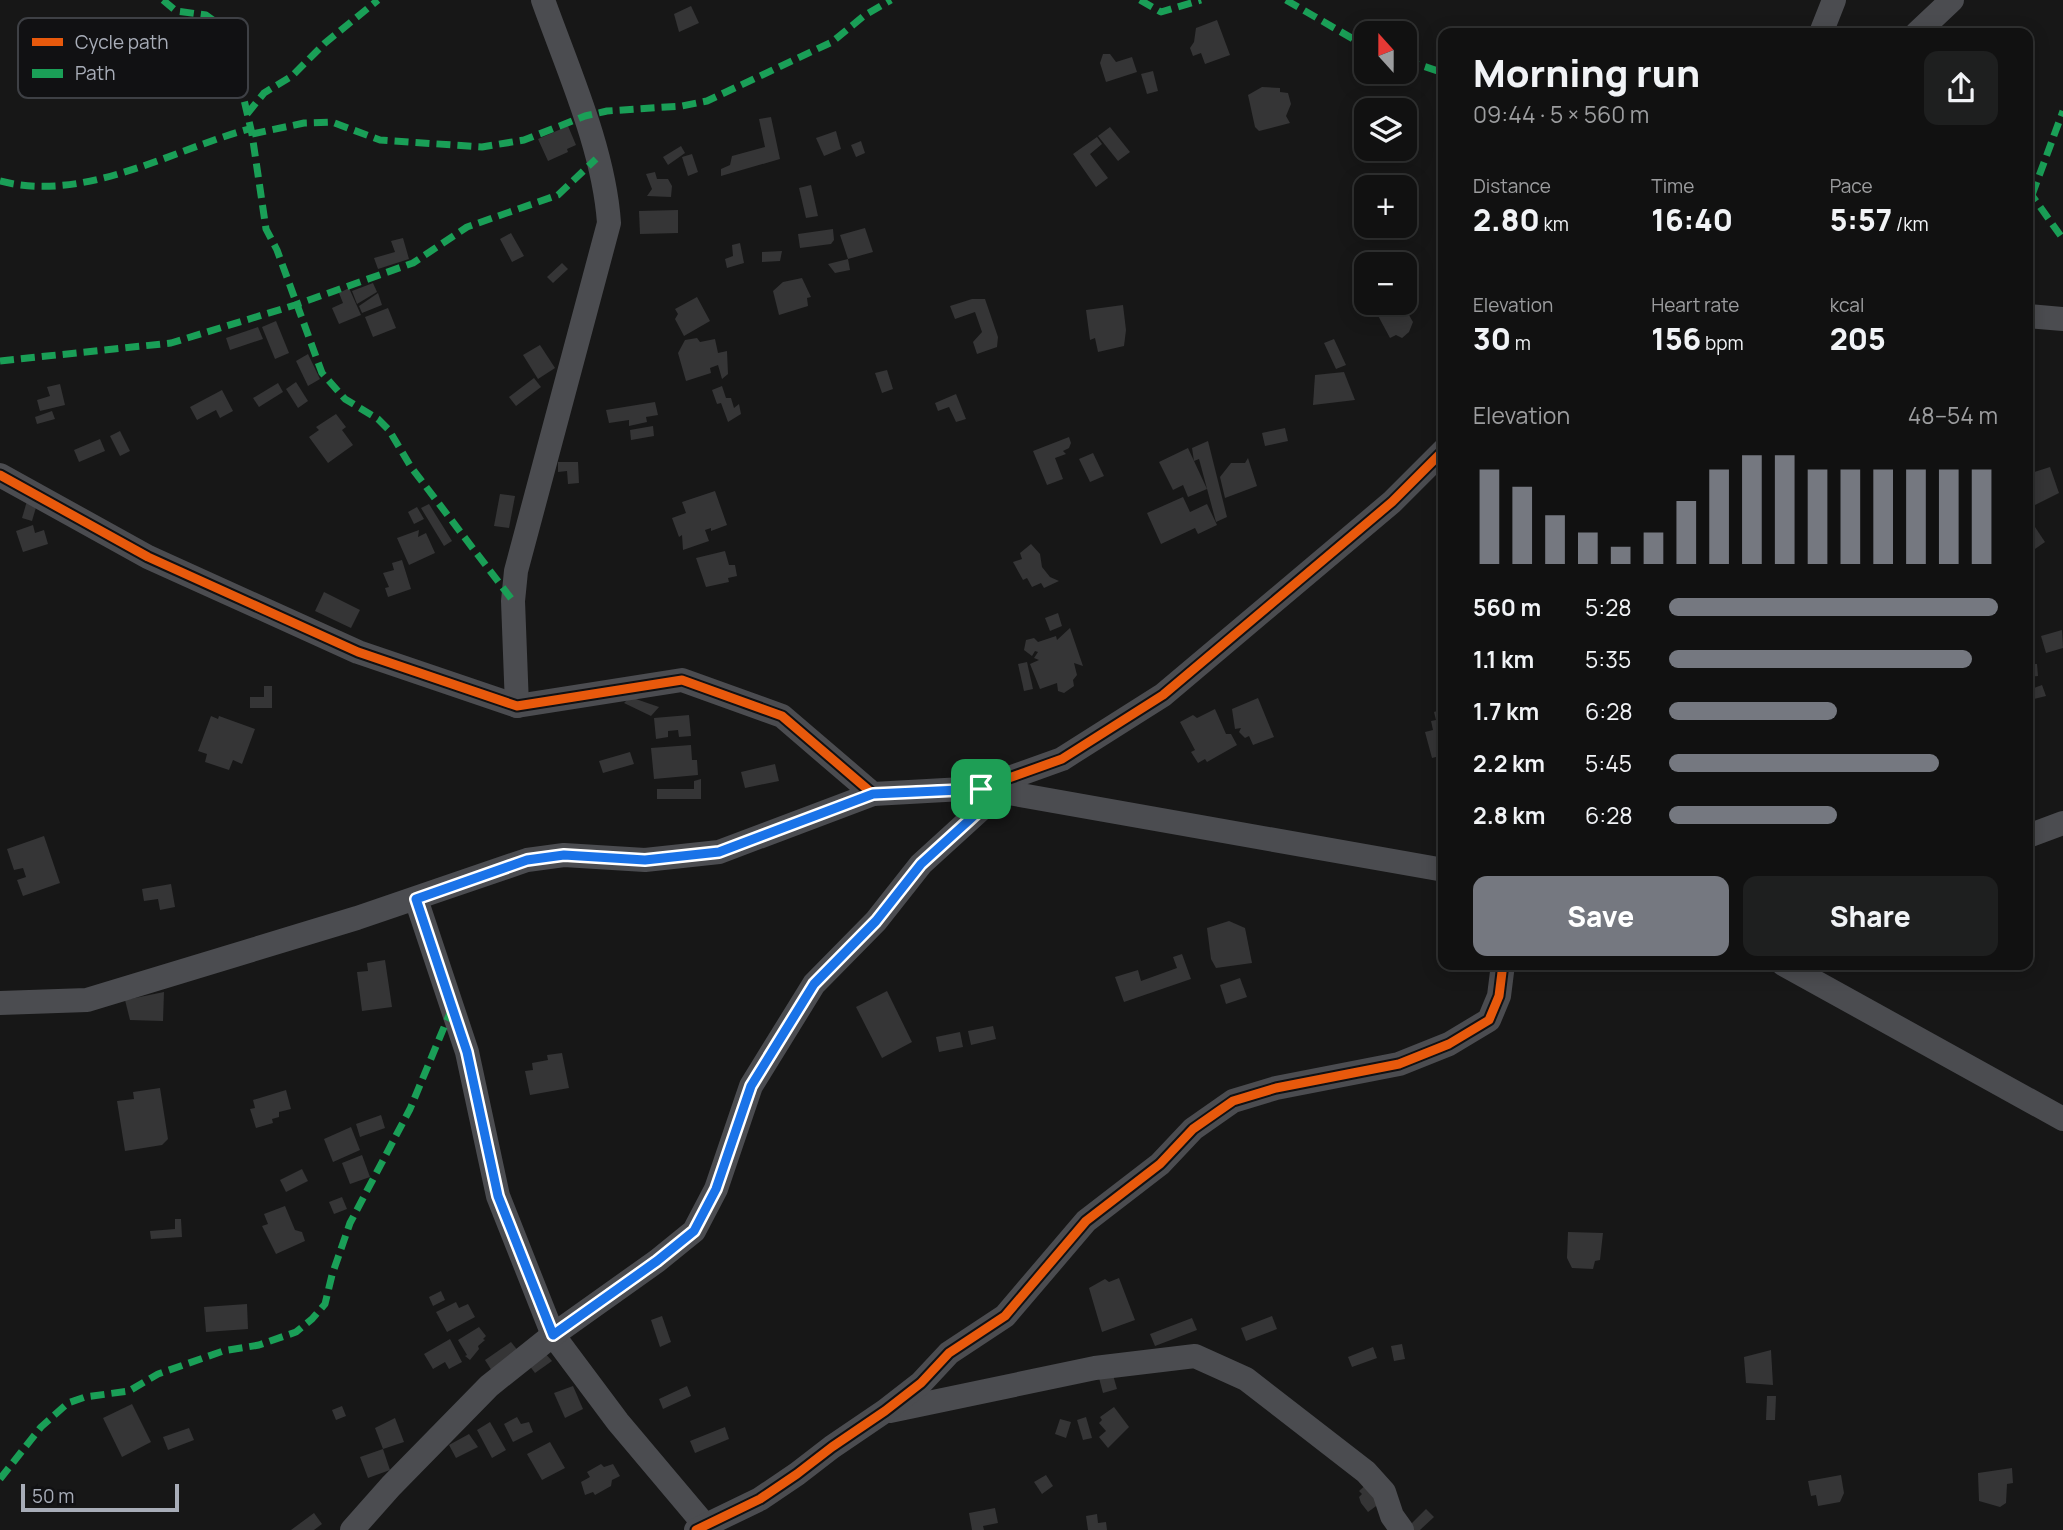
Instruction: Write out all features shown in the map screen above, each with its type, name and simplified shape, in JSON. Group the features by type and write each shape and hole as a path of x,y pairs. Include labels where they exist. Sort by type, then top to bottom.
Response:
{"street":[{"path":"517,706 513,601 516,572 609,223 608,202 585,116 543,0"},
{"path":"1823,28 1834,0"},
{"path":"1922,28 1952,0"},
{"path":"2033,316 2063,319"},
{"path":"352,1530 391,1486 489,1387 553,1335 657,1261 694,1231 716,1189 751,1086 814,984 876,921 921,864 990,790 1062,759 1163,695 1392,502 1438,456"},
{"path":"0,475 148,557 358,652 517,706 682,680 782,716 873,794"},
{"path":"0,1003 87,1000 416,899 527,860 564,855 645,860 719,852 873,794 990,790 1438,869"},
{"path":"2033,834 2063,823"},
{"path":"416,899 467,1052 498,1196 553,1335 703,1529 760,1499 885,1411 921,1383 948,1353 1005,1316 1086,1221 1160,1164 1193,1129 1233,1101 1276,1088 1399,1064 1449,1044 1489,1020 1499,996 1502,970"},
{"path":"1794,970 2063,1119"},
{"path":"885,1411 1095,1368 1195,1356 1247,1378 1366,1472 1384,1492 1392,1516 1402,1530"}],"building":[{"path":"691,6 699,23 679,32 674,14"},
{"path":"1217,20 1230,55 1205,64 1201,53 1193,56 1190,48 1194,42 1196,28"},
{"path":"1103,54 1110,54 1116,62 1132,57 1137,72 1106,82 1100,63"},
{"path":"1153,71 1158,91 1147,94 1141,74"},
{"path":"1262,87 1280,88 1280,92 1288,93 1291,104 1286,116 1290,123 1259,131 1255,127 1248,95"},
{"path":"771,117 780,159 721,176 721,169 730,165 732,156 765,147 759,119"},
{"path":"568,126 576,145 567,149 568,152 548,161 538,139"},
{"path":"1110,127 1130,152 1118,161 1098,136"},
{"path":"836,131 841,149 824,156 816,138"},
{"path":"1097,137 1102,144 1090,154 1108,178 1096,187 1073,154"},
{"path":"861,141 865,153 856,157 851,145"},
{"path":"681,146 685,153 668,165 663,157"},
{"path":"692,154 698,172 688,176 682,157"},
{"path":"655,172 657,179 668,179 672,186 671,197 647,196 652,189 646,174"},
{"path":"811,185 818,216 806,218 799,188"},
{"path":"678,210 678,233 640,234 639,211"},
{"path":"865,228 873,252 848,259 840,235"},
{"path":"833,229 834,240 831,244 800,248 798,234"},
{"path":"511,233 524,256 512,262 500,239"},
{"path":"403,238 409,259 378,269 374,258 395,252 391,241"},
{"path":"740,243 744,263 727,268 725,259 733,256 732,245"},
{"path":"782,251 780,261 762,262 762,252"},
{"path":"848,259 850,270 835,273 828,264"},
{"path":"562,263 568,269 553,283 547,277"},
{"path":"802,278 811,297 807,298 808,306 779,315 773,291 783,282"},
{"path":"373,283 377,292 357,304 352,291"},
{"path":"349,288 361,315 339,324 332,308 343,303 339,293"},
{"path":"378,293 382,305 362,313 359,306"},
{"path":"697,297 710,321 684,336 675,319 678,314 675,309"},
{"path":"972,299 985,299 998,337 997,347 977,354 973,342 982,332 975,312 955,319 950,306"},
{"path":"1123,305 1126,330 1124,346 1098,352 1095,338 1090,340 1086,310"},
{"path":"388,308 396,328 373,337 365,317"},
{"path":"1378,315 1409,315 1413,322 1409,332 1402,338 1396,335 1390,338"},
{"path":"276,321 289,353 275,359 262,327"},
{"path":"258,327 263,339 230,350 226,338"},
{"path":"697,338 700,342 715,339 718,353 727,351 728,374 722,379 718,365 710,368 711,373 686,381 678,353 685,340"},
{"path":"1334,339 1346,365 1336,369 1324,343"},
{"path":"540,345 555,368 538,379 523,355"},
{"path":"308,354 320,379 308,386 296,361"},
{"path":"887,370 893,389 882,393 875,373"},
{"path":"1344,372 1355,400 1313,405 1315,375"},
{"path":"534,378 541,387 516,406 509,397"},
{"path":"296,382 308,401 298,408 286,389"},
{"path":"278,383 283,392 259,407 253,398"},
{"path":"60,384 65,405 40,411 37,400 50,396 47,387"},
{"path":"722,386 726,398 731,398 734,408 739,404 741,414 728,422 721,403 717,404 712,390"},
{"path":"222,390 233,411 220,418 216,410 197,420 190,407"},
{"path":"956,394 966,419 956,422 949,407 938,411 935,403"},
{"path":"655,402 658,415 646,417 647,422 629,426 629,420 609,423 606,410"},
{"path":"52,411 55,419 37,424 35,417"},
{"path":"336,414 346,427 342,430 353,445 328,463 309,437 319,430 316,427"},
{"path":"653,426 654,436 631,440 630,430"},
{"path":"1285,428 1288,441 1265,446 1262,433"},
{"path":"120,431 130,451 120,456 110,436"},
{"path":"1069,437 1069,448 1063,451 1066,454 1055,458 1063,479 1047,485 1033,451"},
{"path":"100,439 105,451 79,462 74,450"},
{"path":"1208,441 1227,517 1216,522 1199,459 1194,461 1192,448"},
{"path":"1188,448 1207,489 1188,497 1183,485 1173,490 1159,462"},
{"path":"1093,453 1104,476 1090,482 1079,459"},
{"path":"1248,458 1257,486 1225,498 1220,477 1231,463 1245,463"},
{"path":"558,462 578,462 579,483 568,484 567,471 558,472"},
{"path":"2050,467 2059,493 2033,506 2033,472"},
{"path":"715,491 727,525 711,531 711,528 705,530 709,541 683,550 682,535 679,537 672,518 686,513 682,502"},
{"path":"500,494 515,496 509,528 494,526"},
{"path":"1183,497 1190,512 1207,504 1217,525 1198,534 1195,528 1161,544 1147,513"},
{"path":"27,501 37,504 32,521 22,518"},
{"path":"429,504 452,541 444,546 421,508"},
{"path":"417,507 424,519 414,524 408,512"},
{"path":"2033,524 2045,542 2035,549 2033,546"},
{"path":"33,525 35,533 44,530 48,544 23,552 16,531"},
{"path":"419,530 418,537 426,533 435,553 409,565 397,538"},
{"path":"1031,544 1040,554 1042,567 1050,577 1059,581 1044,588 1041,583 1032,587 1027,578 1023,580 1013,562 1022,559 1020,553"},
{"path":"725,551 729,565 735,565 737,576 728,578 729,582 706,587 696,558"},
{"path":"402,560 411,589 388,597 385,588 389,587 383,573 394,570 392,563"},
{"path":"324,592 360,610 351,628 315,611"},
{"path":"1058,613 1062,626 1050,631 1045,618"},
{"path":"1070,628 1083,666 1074,663 1077,675 1073,680 1074,686 1064,693 1058,691 1057,683 1040,689 1030,664 1039,660 1034,658 1038,652 1035,651 1032,656 1024,650 1026,640 1034,638 1038,642 1056,636 1057,640"},
{"path":"2062,630 2063,648 2046,653 2041,636"},
{"path":"1027,662 1033,689 1024,691 1018,664"},
{"path":"2033,664 2037,664 2038,676 2033,676"},
{"path":"2042,685 2046,696 2034,699 2033,688"},
{"path":"264,686 272,686 272,708 250,708 250,697 264,697"},
{"path":"630,697 659,707 651,716 624,703"},
{"path":"1258,698 1274,737 1253,745 1249,736 1245,738 1239,732 1241,728 1235,729 1232,709"},
{"path":"1215,709 1226,734 1231,734 1237,745 1207,762 1205,759 1198,763 1191,752 1195,750 1180,722 1193,715 1197,718"},
{"path":"1438,711 1438,756 1432,758 1425,732 1433,730 1431,721 1436,720 1434,712"},
{"path":"689,715 691,736 679,737 678,730 668,731 668,737 656,739 654,718"},
{"path":"211,716 218,719 219,716 255,729 242,764 233,760 229,770 205,762 207,754 198,751"},
{"path":"691,745 692,760 697,760 698,775 654,779 651,748"},
{"path":"630,752 634,764 603,773 599,761"},
{"path":"775,764 779,781 745,788 741,772"},
{"path":"701,779 701,799 657,799 657,789 694,789 694,781"},
{"path":"44,836 60,883 23,896 17,880 26,877 23,868 14,870 7,849"},
{"path":"171,884 175,907 160,910 158,899 144,901 142,889"},
{"path":"1229,921 1245,928 1252,963 1216,968 1211,959 1207,928"},
{"path":"1182,954 1191,979 1124,1002 1115,977 1138,970 1141,981 1177,968 1173,957"},
{"path":"385,960 392,1007 362,1011 357,972 368,971 367,963"},
{"path":"1240,978 1247,997 1226,1004 1220,985"},
{"path":"887,991 912,1042 882,1058 856,1007"},
{"path":"164,992 163,1021 130,1020 125,1000"},
{"path":"993,1026 996,1039 971,1045 968,1031"},
{"path":"960,1032 963,1047 939,1052 936,1037"},
{"path":"562,1053 569,1088 530,1095 525,1071 533,1070 532,1063 548,1060 547,1055"},
{"path":"160,1088 168,1139 162,1145 125,1151 117,1101 134,1099 133,1092"},
{"path":"286,1090 291,1109 279,1112 279,1117 272,1119 273,1123 256,1128 250,1109 255,1108 253,1100"},
{"path":"381,1115 385,1128 360,1137 356,1124"},
{"path":"351,1127 360,1150 333,1162 324,1139"},
{"path":"362,1155 370,1177 350,1184 342,1163"},
{"path":"302,1169 308,1181 286,1192 280,1180"},
{"path":"342,1197 347,1209 334,1214 329,1202"},
{"path":"285,1206 295,1230 302,1232 305,1241 276,1254 262,1226 268,1224 264,1214"},
{"path":"175,1219 181,1219 182,1237 151,1239 150,1231 175,1229"},
{"path":"1568,1232 1603,1233 1600,1260 1595,1261 1593,1269 1572,1268 1567,1258"},
{"path":"1119,1278 1135,1320 1102,1332 1089,1288 1105,1279 1109,1282"},
{"path":"441,1291 445,1300 433,1306 429,1297"},
{"path":"456,1302 459,1308 468,1304 475,1317 447,1332 436,1312"},
{"path":"247,1304 248,1329 206,1332 204,1307"},
{"path":"662,1316 671,1342 660,1347 651,1320"},
{"path":"1272,1316 1277,1329 1246,1341 1241,1328"},
{"path":"1192,1318 1197,1330 1155,1346 1150,1334"},
{"path":"479,1327 486,1336 483,1339 485,1340 470,1360 465,1356 467,1355 458,1340"},
{"path":"450,1339 462,1362 449,1369 445,1362 433,1369 424,1354"},
{"path":"511,1342 519,1352 492,1371 485,1360"},
{"path":"1402,1344 1405,1359 1394,1361 1391,1346"},
{"path":"1373,1347 1377,1358 1352,1367 1348,1357"},
{"path":"1771,1350 1773,1385 1746,1383 1744,1357"},
{"path":"545,1353 552,1361 535,1373 529,1365"},
{"path":"1113,1375 1117,1389 1103,1393 1099,1378"},
{"path":"573,1386 583,1409 565,1418 554,1393"},
{"path":"687,1386 691,1396 663,1409 659,1399"},
{"path":"1767,1396 1776,1396 1775,1420 1766,1420"},
{"path":"132,1404 151,1442 122,1457 103,1418"},
{"path":"342,1406 346,1416 336,1420 332,1410"},
{"path":"1114,1407 1129,1427 1108,1448 1099,1437 1106,1431 1099,1423 1102,1420 1100,1417"},
{"path":"517,1417 521,1424 529,1422 533,1432 513,1442 504,1424"},
{"path":"1086,1417 1092,1438 1083,1440 1077,1420"},
{"path":"395,1418 404,1442 383,1449 375,1428"},
{"path":"1060,1419 1071,1422 1066,1438 1055,1434"},
{"path":"490,1422 506,1450 492,1458 477,1430"},
{"path":"725,1427 729,1439 695,1453 690,1441"},
{"path":"189,1428 194,1440 168,1450 163,1437"},
{"path":"469,1434 478,1447 456,1458 449,1445"},
{"path":"550,1442 565,1468 542,1480 527,1454"},
{"path":"383,1449 390,1470 368,1478 360,1457"},
{"path":"601,1464 604,1467 613,1464 620,1476 612,1480 611,1486 595,1495 593,1492 585,1495 581,1482 590,1477 587,1472"},
{"path":"2012,1468 2013,1483 2007,1484 2006,1503 2000,1507 1979,1501 1978,1473"},
{"path":"1046,1475 1053,1486 1042,1494 1034,1482"},
{"path":"1841,1475 1844,1493 1840,1502 1818,1506 1816,1495 1811,1496 1808,1481"},
{"path":"1368,1483 1383,1501 1368,1512 1361,1503 1359,1497 1362,1494 1359,1491"},
{"path":"995,1508 998,1523 983,1526 984,1530 972,1530 969,1513"},
{"path":"1426,1509 1434,1517 1420,1530 1414,1530 1410,1525"},
{"path":"314,1513 322,1524 314,1530 291,1530"},
{"path":"1097,1514 1098,1523 1106,1522 1107,1530 1088,1530 1086,1516"}],"marked path":[{"path":"163,0 176,11 206,15 210,18"},
{"path":"247,114 264,93 292,76 325,43 378,0"},
{"path":"252,134 304,123 332,122 380,140 482,147 524,140 585,116 607,111 682,106 707,101 832,42 865,15 891,0"},
{"path":"1140,0 1161,12 1201,0"},
{"path":"1286,0 1354,39"},
{"path":"1418,64 1438,71"},
{"path":"244,98 252,134 266,229 277,250 322,373 345,399 378,419 389,430 411,467 513,601"},
{"path":"2033,192 2063,111"},
{"path":"0,181 32,186 95,180 126,172 249,129"},
{"path":"0,361 171,343 295,305 413,263 467,227 558,195 596,159"},
{"path":"2033,197 2063,239"},
{"path":"0,1479 41,1427 68,1403 85,1397 129,1391 158,1374 223,1351 259,1345 296,1332 312,1319 325,1304 350,1223 410,1109 452,1008"}],"cycle path":[{"path":"0,475 148,557 358,652 517,706 682,680 782,716 873,794 981,788 1062,759 1163,695 1392,502 1438,456"},
{"path":"696,1530 760,1499 797,1474 921,1383 949,1353 1005,1316 1086,1221 1160,1164 1193,1129 1233,1101 1276,1088 1399,1064 1449,1044 1489,1020 1499,996 1502,970"}],"route":[{"path":"981,789 1000,792 921,864 844,957 814,984 751,1086 716,1189 694,1231 657,1261 553,1335 498,1196 467,1052 416,899 527,860 564,855 645,860 719,852 873,794 981,789"}]}
